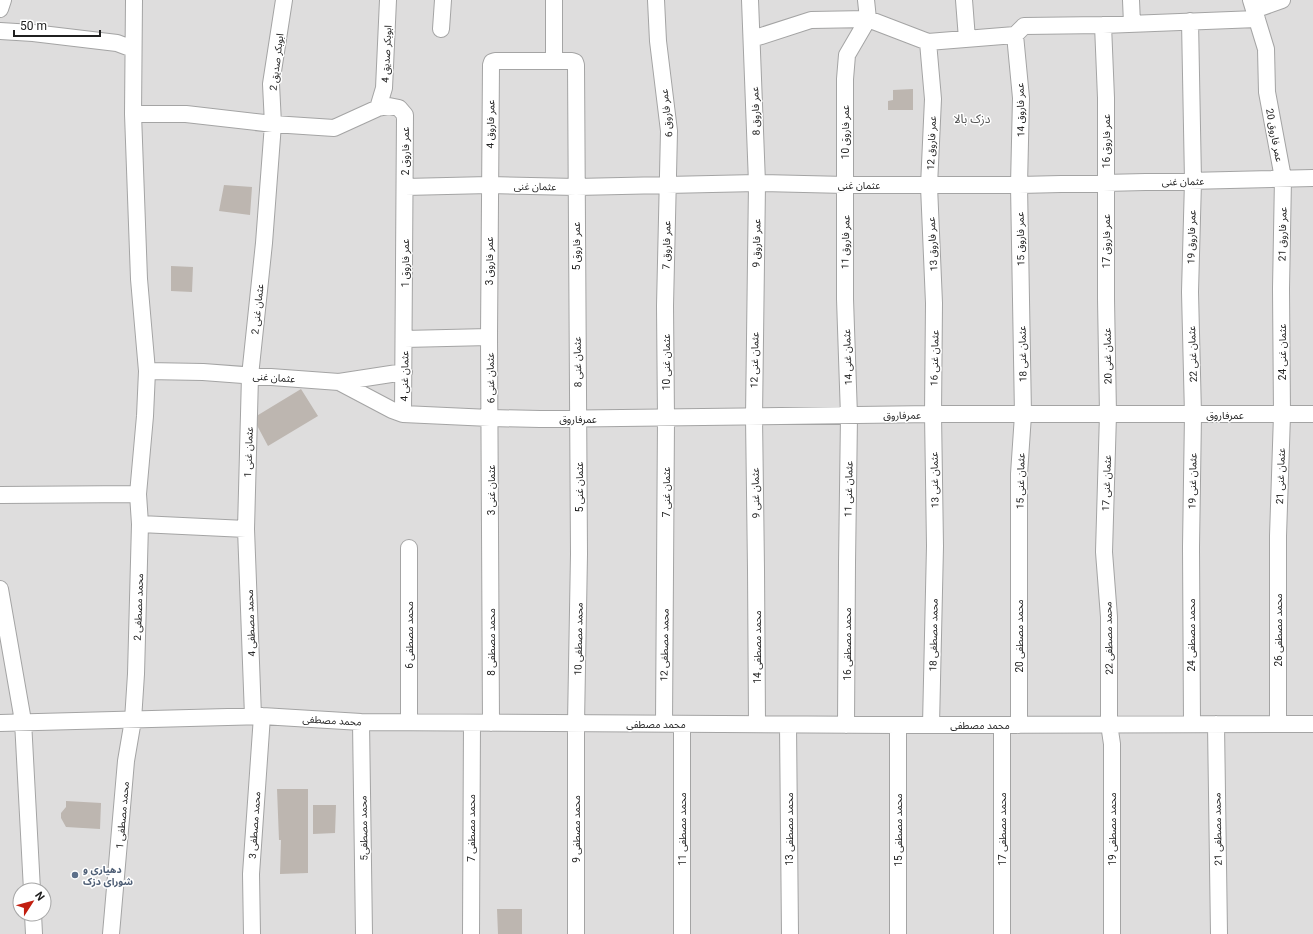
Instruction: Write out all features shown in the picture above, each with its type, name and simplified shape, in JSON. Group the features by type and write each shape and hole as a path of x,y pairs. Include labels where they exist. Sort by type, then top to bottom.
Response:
{"street":[{"path":"0,9 3,0"},
{"name":"محمد مصطفی 2","path":"132,720 136,674 140,524 138,494 145,416 146,372 138,279 133,114 134,0"},
{"name":"ابوبکر صدیق 2","path":"264,243 274,124 272,84 284,0"},
{"name":"ابوبکر صدیق 4","path":"378,108 384,88 388,0"},
{"path":"441,29 443,0"},
{"path":"554,0 554,61"},
{"name":"عمر فاروق 6","path":"656,0 658,41 669,131 668,185"},
{"name":"عمر فاروق 8","path":"750,0 757,183"},
{"path":"866,0 868,19"},
{"path":"964,0 967,39"},
{"path":"1131,0 1132,24"},
{"path":"752,39 811,20 868,19 928,42 1015,35 1024,26 1103,25 1190,21 1254,10 1282,0"},
{"name":"عمر فاروق 20","path":"1254,10 1266,49 1267,92 1283,178"},
{"name":"عمر فاروق 10","path":"846,185 845,79 847,55 868,19"},
{"name":"عمر فاروق 19","path":"1190,21 1193,181 1190,292"},
{"name":"عمر فاروق 16","path":"1103,25 1107,183"},
{"path":"0,31 33,32 117,43 133,48"},
{"name":"عمر فاروق 14","path":"1015,35 1021,98 1019,186"},
{"name":"عمر فاروق 12","path":"928,42 933,100 929,186"},
{"name":"عمر فاروق 4","path":"489,185 492,62 554,61"},
{"name":"عمر فاروق 5","path":"554,61 576,62 577,305"},
{"name":"عمر فاروق 2","path":"378,108 389,106 399,108 405,116 405,187"},
{"path":"133,114 186,114 274,124 334,128 378,108"},
{"name":"عمر فاروق 21","path":"1281,289 1283,178"},
{"name":"عثمان غنی","path":"405,187 757,183 1019,186 1313,178"},
{"name":"عمر فاروق 9","path":"755,302 757,183"},
{"name":"عمر فاروق 17","path":"1106,299 1107,183"},
{"name":"عمر فاروق 3","path":"489,185 489,337"},
{"name":"عمر فاروق 7","path":"665,306 668,185"},
{"name":"عمر فاروق 11","path":"845,299 846,185"},
{"name":"عمر فاروق 13","path":"929,186 934,303"},
{"name":"عمر فاروق 15","path":"1019,186 1021,293"},
{"name":"عمر فاروق 1","path":"404,339 405,187"},
{"name":"عثمان غنی 2","path":"250,376 264,243"},
{"name":"عثمان غنی 24","path":"1281,289 1282,415"},
{"name":"عثمان غنی 22","path":"1190,292 1193,415"},
{"name":"عثمان غنی 18","path":"1021,293 1023,415"},
{"name":"عثمان غنی 14","path":"845,299 849,416"},
{"name":"عثمان غنی 20","path":"1106,299 1108,414"},
{"name":"عثمان غنی 12","path":"754,417 755,302"},
{"name":"عثمان غنی 16","path":"933,414 934,303"},
{"name":"عثمان غنی 8","path":"577,305 578,419"},
{"name":"عثمان غنی 10","path":"665,306 666,418"},
{"path":"404,339 489,337"},
{"name":"عثمان غنی 6","path":"489,337 490,418"},
{"name":"عثمان غنی 4","path":"404,339 404,414"},
{"name":"عثمان غنی","path":"146,372 203,372 339,382 392,410 404,414 490,418"},
{"path":"339,382 404,372"},
{"name":"عثمان غنی 1","path":"246,529 250,376"},
{"name":"عمرفاروق","path":"490,418 578,419 933,414 1313,414"},
{"name":"عثمان غنی 13","path":"933,414 935,546"},
{"name":"عثمان غنی 17","path":"1104,552 1108,414"},
{"name":"عثمان غنی 15","path":"1019,548 1019,474 1023,415"},
{"name":"عثمان غنی 19","path":"1190,547 1193,415"},
{"name":"عثمان غنی 21","path":"1278,536 1282,415"},
{"name":"عثمان غنی 11","path":"847,563 849,416"},
{"name":"عثمان غنی 9","path":"754,417 756,569"},
{"name":"عثمان غنی 3","path":"490,418 491,562"},
{"name":"عثمان غنی 7","path":"665,566 666,418"},
{"name":"عثمان غنی 5","path":"578,419 579,554"},
{"path":"0,495 138,494"},
{"path":"140,524 246,529"},
{"name":"محمد مصطفی 4","path":"246,529 258,716"},
{"name":"محمد مصطفی 26","path":"1278,536 1278,724"},
{"name":"محمد مصطفی 18","path":"931,725 935,546"},
{"name":"محمد مصطفی 24","path":"1190,547 1192,724"},
{"name":"محمد مصطفی 6","path":"409,548 409,722"},
{"name":"محمد مصطفی 20","path":"1018,725 1019,548"},
{"name":"محمد مصطفی 22","path":"1104,552 1109,616 1109,724"},
{"name":"محمد مصطفی 10","path":"576,723 579,554"},
{"name":"محمد مصطفی 8","path":"491,562 491,723"},
{"name":"محمد مصطفی 16","path":"846,725 847,563"},
{"name":"محمد مصطفی 12","path":"664,724 665,566"},
{"name":"محمد مصطفی 14","path":"756,569 757,724"},
{"path":"0,589 23,722 32,882"},
{"name":"محمد مصطفی","path":"0,723 258,716 361,722 472,723 788,725 1313,724"},
{"name":"محمد مصطفی 3","path":"252,934 251,874 258,716"},
{"name":"محمد مصطفی 1","path":"111,934 126,761 132,720"},
{"name":"محمد مصطفی5","path":"361,722 364,934"},
{"name":"محمد مصطفی 7","path":"471,934 472,723"},
{"name":"محمد مصطفی 9","path":"576,723 576,934"},
{"name":"محمد مصطفی 11","path":"682,724 682,934"},
{"name":"محمد مصطفی 19","path":"1109,724 1112,744 1112,934"},
{"name":"محمد مصطفی 21","path":"1216,724 1219,934"},
{"name":"محمد مصطفی 13","path":"788,725 790,934"},
{"name":"محمد مصطفی 15","path":"898,725 898,934"},
{"name":"محمد مصطفی 17","path":"1002,725 1002,934"},
{"path":"33,922 34,934"}],"shaded area":[{"path":"0,0 1313,0 1313,934 0,934"}],"building":[{"path":"913,89 913,110 888,110 888,101 893,100 893,90"},
{"path":"224,185 252,187 250,215 219,211"},
{"path":"171,266 193,267 192,292 171,291"},
{"path":"301,389 318,416 268,446 253,418"},
{"path":"277,789 308,789 308,873 280,874 281,840 279,840"},
{"path":"66,801 101,803 100,829 66,827 61,818 61,813 66,807"},
{"path":"313,805 336,805 335,833 313,834"},
{"path":"497,909 522,909 522,934 498,934"}],"place":[{"name":"دهیاری و شورای دزک","path":"75,875"}],"district":[{"name":"دزک بالا","path":"972,119"}]}
